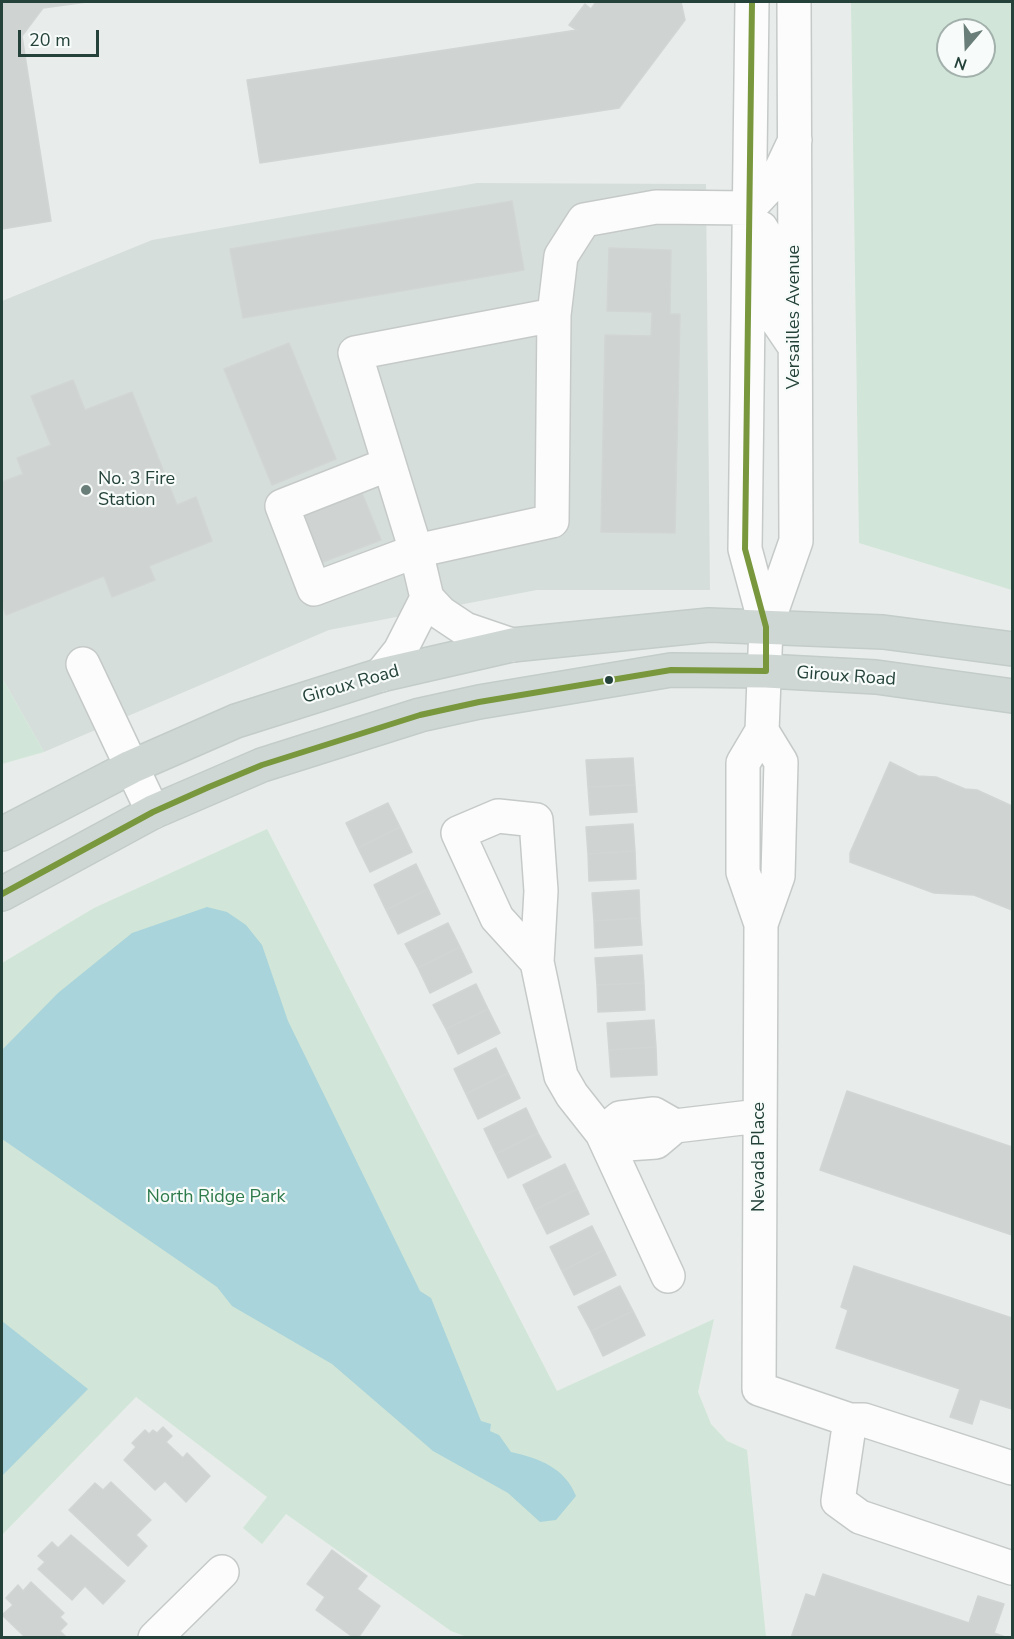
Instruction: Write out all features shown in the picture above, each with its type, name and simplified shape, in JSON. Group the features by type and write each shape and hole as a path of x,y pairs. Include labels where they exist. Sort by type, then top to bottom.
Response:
{"main road":[{"name":"Giroux Road","path":"2,834 131,767 236,721 381,675 512,645 709,625 883,632 1012,649"},
{"name":"Giroux Road","path":"2,894 153,812 262,765 420,715 479,702 671,670 766,671 876,677 1012,696"}],"street":[{"name":"Versailles Avenue","path":"753,2 745,549 766,627 766,671"},
{"name":"Versailles Avenue","path":"766,627 796,542 794,2"},
{"path":"389,464 282,506 314,589 416,551 552,521 554,315 561,256 584,220 656,207 749,208 777,178 795,140"},
{"path":"749,208 771,244 772,313 795,347"},
{"path":"512,645 465,629 441,613 427,598 416,551 355,353 554,315"},
{"path":"381,675 400,651 427,598"},
{"path":"83,664 153,812"},
{"name":"Nevada Place","path":"766,671 762,731 742,763 743,872 761,924 759,1389 850,1420"},
{"path":"537,962 561,1076 572,1095 602,1133 668,1276"},
{"path":"602,1133 620,1118 654,1114 675,1126 759,1116"},
{"path":"1012,1468 864,1420 850,1420 838,1501 860,1517 1012,1568"},
{"path":"155,1638 222,1572"}],"shaded area":[{"path":"477,183 706,184 710,590 537,590 329,630 44,752 2,678 2,301 152,240"}],"green space":[{"path":"851,2 1012,2 1012,590 859,543"},
{"path":"2,678 44,752 2,764"},
{"name":"North Ridge Park","path":"267,829 557,1391 714,1319 698,1392 711,1424 727,1441 747,1450 766,1637 467,1637 451,1631 286,1514 262,1544 243,1528 267,1497 136,1397 2,1535 2,963 94,908"}],"water":[{"path":"207,907 227,912 246,925 262,945 288,1021 420,1291 431,1298 481,1421 491,1424 490,1431 499,1435 511,1452 531,1457 550,1466 558,1471 571,1486 576,1496 556,1520 540,1522 508,1493 433,1451 332,1364 232,1306 217,1287 2,1139 2,1050 58,993 132,933"},
{"path":"2,1321 88,1389 2,1476"}],"building":[{"path":"2,2 87,2 43,8 22,36 51,221 2,229"},
{"path":"596,2 681,2 685,20 619,108 260,163 247,80 577,30 569,25 585,4 591,9"},
{"path":"512,201 524,270 243,318 230,249"},
{"path":"609,248 671,250 670,314 680,314 675,533 601,532 605,335 651,336 652,312 607,311"},
{"path":"289,343 336,459 272,485 224,369"},
{"name":"No. 3 Fire Station","path":"73,380 85,410 132,392 177,505 196,497 212,541 149,566 155,580 112,597 104,576 6,615 2,603 2,482 23,474 17,458 51,445 31,396"},
{"path":"362,493 381,540 315,565 297,518"},
{"path":"633,758 635,785 588,787 586,760"},
{"path":"890,762 918,776 936,777 965,789 977,790 1012,806 1012,910 974,895 934,893 850,862 850,853"},
{"path":"635,785 637,812 590,815 588,787"},
{"path":"388,803 400,827 358,848 346,823"},
{"path":"633,824 635,851 588,854 586,827"},
{"path":"400,827 412,852 370,872 358,848"},
{"path":"635,851 636,879 589,881 588,854"},
{"path":"416,864 428,889 386,910 374,885"},
{"path":"428,889 440,914 398,934 386,910"},
{"path":"639,890 640,918 594,921 592,893"},
{"path":"640,918 642,945 595,948 594,921"},
{"path":"448,923 460,947 418,968 405,944"},
{"path":"460,947 472,972 430,993 418,968"},
{"path":"642,955 644,983 597,985 595,958"},
{"path":"644,983 645,1010 598,1012 597,985"},
{"path":"476,984 488,1009 446,1029 433,1005"},
{"path":"488,1009 500,1033 458,1054 446,1029"},
{"path":"654,1020 656,1047 609,1050 607,1023"},
{"path":"656,1047 657,1075 611,1077 609,1050"},
{"path":"496,1048 508,1073 466,1094 454,1069"},
{"path":"508,1073 520,1098 478,1119 466,1094"},
{"path":"847,1091 1012,1147 1012,1235 820,1170"},
{"path":"526,1108 538,1133 496,1154 484,1129"},
{"path":"538,1133 551,1157 508,1178 496,1154"},
{"path":"565,1164 577,1189 535,1210 523,1185"},
{"path":"577,1189 589,1214 547,1234 535,1210"},
{"path":"592,1226 604,1250 562,1271 550,1247"},
{"path":"604,1250 616,1275 574,1295 562,1271"},
{"path":"854,1266 1012,1318 1012,1409 980,1399 972,1424 950,1417 960,1389 836,1348 848,1310 841,1307"},
{"path":"620,1286 633,1311 591,1331 578,1307"},
{"path":"633,1311 645,1335 603,1356 591,1331"},
{"path":"163,1427 172,1436 166,1442 183,1458 187,1453 210,1476 186,1502 165,1481 155,1490 124,1460 136,1447 132,1443 145,1430 149,1434 153,1430 157,1433"},
{"path":"111,1482 151,1520 136,1535 147,1546 128,1566 69,1510 95,1483 103,1490"},
{"path":"71,1535 125,1581 103,1604 85,1586 72,1600 38,1569 45,1562 38,1556 52,1542 58,1548"},
{"path":"332,1550 367,1576 357,1589 380,1606 358,1638 354,1638 316,1610 325,1597 307,1584"},
{"path":"823,1574 969,1623 978,1596 1004,1604 994,1633 1008,1638 791,1638 806,1594 815,1597"},
{"path":"31,1582 64,1613 60,1617 67,1624 60,1631 67,1638 26,1638 2,1615 13,1605 6,1598 18,1585 23,1591"}],"transit line":[{"path":"2,894 153,812 209,787 262,765 420,715 479,702 671,670 766,671 766,627 745,549 752,2"}],"place":[{"name":"No. 3 Fire Station","path":"86,490"}]}
